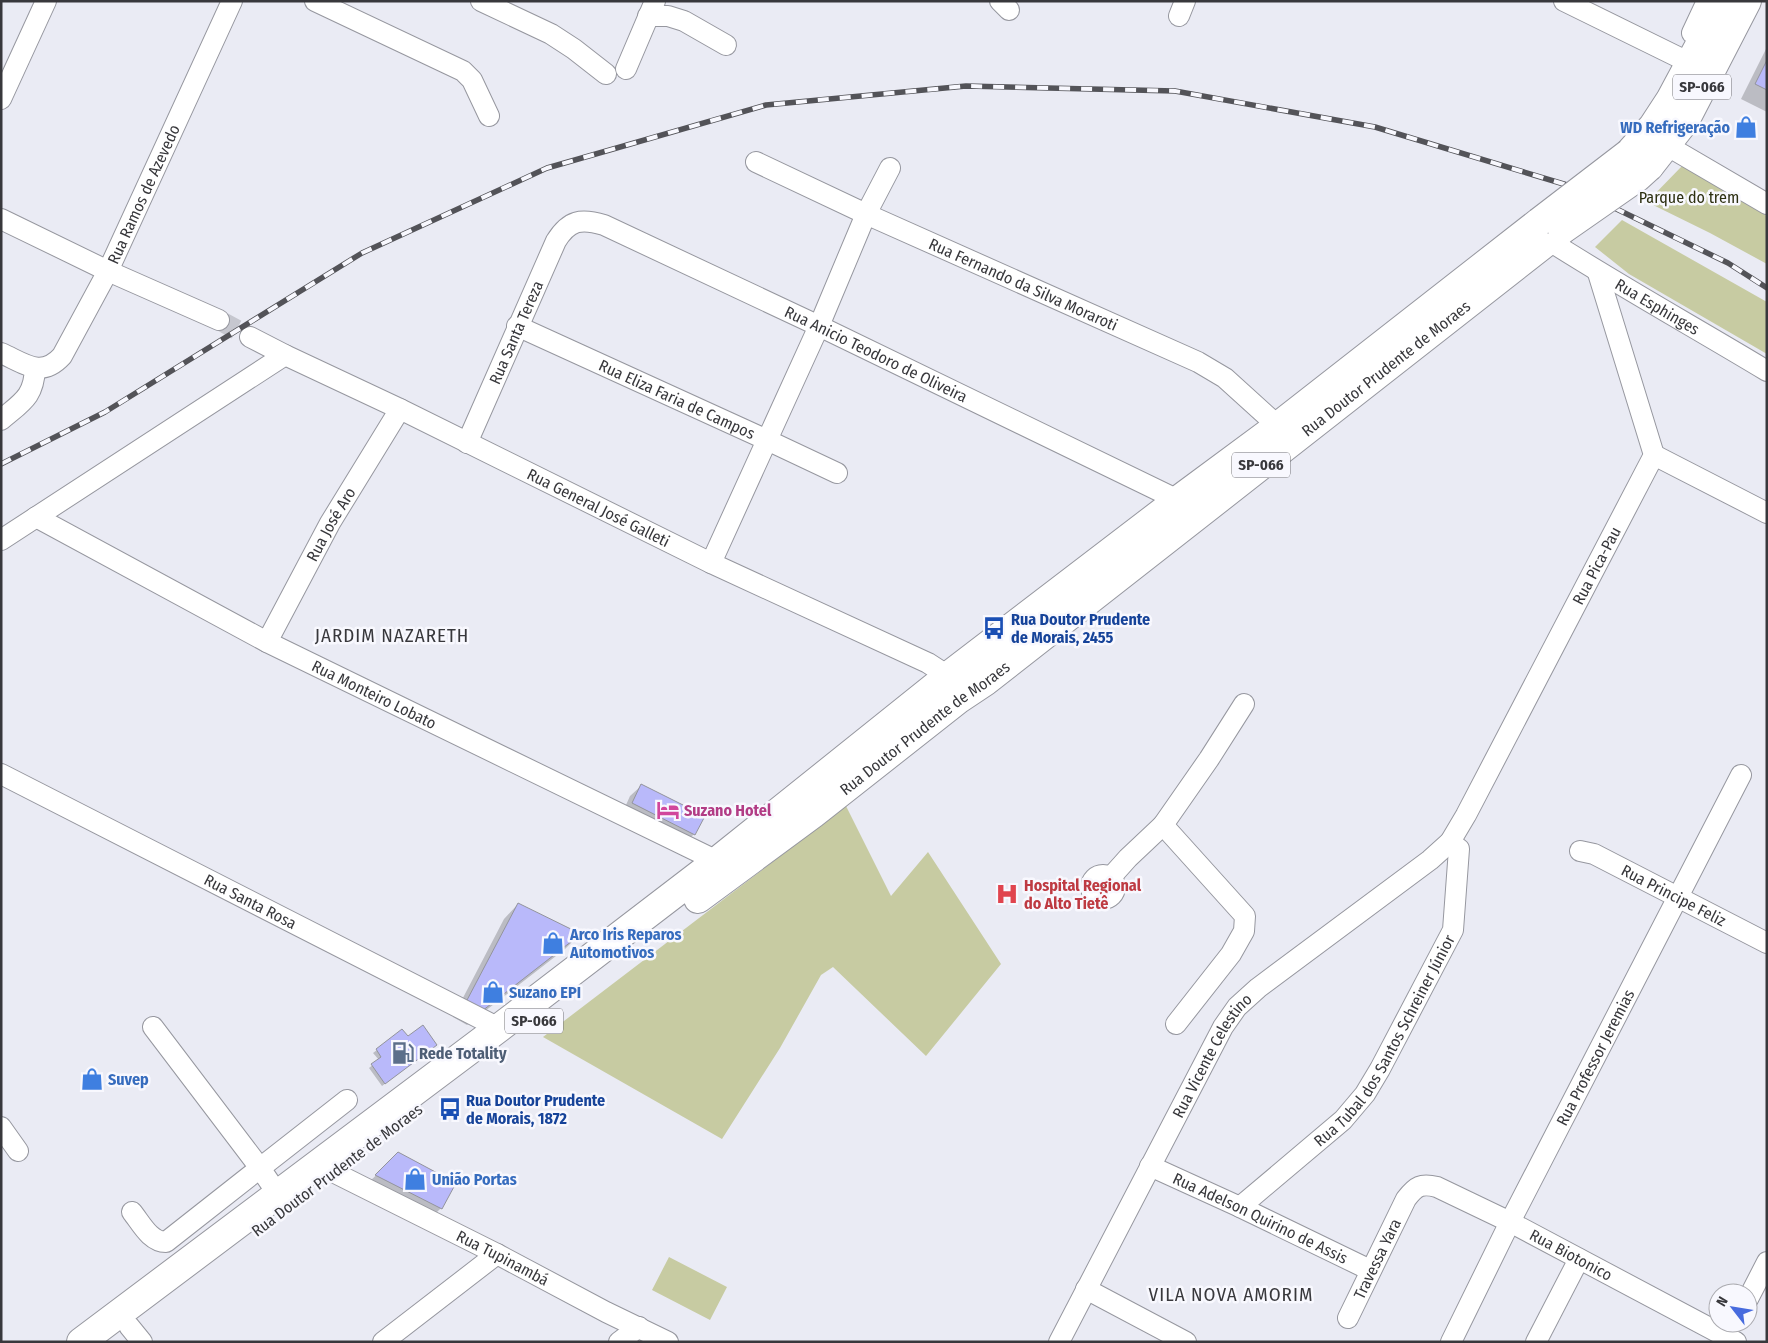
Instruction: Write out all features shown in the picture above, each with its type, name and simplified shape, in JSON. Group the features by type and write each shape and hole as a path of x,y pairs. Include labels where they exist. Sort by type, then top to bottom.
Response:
{"highway":[{"name":"Rua Doutor Prudente de Moraes","path":"1660,135 1670,100 1723,1"},
{"name":"Rua Doutor Prudente de Moraes","path":"80,1342 277,1193 326,1168 506,1042 813,814 953,688 1178,500 1549,231 1638,177 1639,160 1660,135 1685,121 1747,1"},
{"name":"Rua Doutor Prudente de Moraes","path":"127,1337 326,1168 499,1028 717,861 953,688 986,681 1549,231"},
{"path":"222,1255 233,1240 252,1226 269,1209 274,1203 277,1193"}],"street":[{"path":"1,99 46,1"},
{"name":"Rua Ramos de Azevedo","path":"35,368 45,368 54,364 62,356 108,271 232,1"},
{"path":"315,1 464,71 472,80 488,116"},
{"path":"481,1 551,34 574,48 606,74"},
{"path":"1564,1 1680,58"},
{"name":"Rua Doutor Prudente de Moraes","path":"1660,135 1664,92 1707,1"},
{"path":"626,69 652,9 684,21 726,45"},
{"path":"1660,135 1767,204"},
{"name":"Rua Fernando da Silva Moraroti","path":"756,162 866,214 1198,362 1225,378 1278,426"},
{"path":"711,563 819,326 866,214 890,168"},
{"path":"1,219 108,271 219,320"},
{"name":"Rua Anicio Teodoro de Oliveira","path":"569,225 590,220 604,225 819,326 1178,500"},
{"name":"Rua Santa Tereza","path":"467,443 556,241 561,232 569,225"},
{"name":"Rua Esphinges","path":"1549,231 1598,272 1767,371"},
{"path":"1598,272 1654,456 1767,513"},
{"name":"Rua Eliza Faria de Campos","path":"517,326 837,473"},
{"name":"Rua General José Galleti","path":"250,337 711,563 928,663 953,688"},
{"path":"1,353 35,368 35,383 28,397 1,420"},
{"path":"1,540 285,355"},
{"name":"Rua José Aro","path":"267,642 330,523 400,409"},
{"name":"Rua Pica-Pau","path":"1450,842 1466,816 1654,456"},
{"name":"Rua Monteiro Lobato","path":"36,517 267,642 717,861"},
{"path":"1110,877 1163,825 1209,759 1244,704"},
{"name":"Rua Santa Rosa","path":"1,774 499,1028"},
{"name":"Rua Professor Jeremias","path":"1451,1342 1510,1222 1742,775"},
{"path":"1163,825 1245,916 1244,931 1231,954 1176,1024"},
{"name":"Rua Vicente Celestino","path":"1059,1342 1223,1027 1237,1007 1258,988 1430,860 1450,842"},
{"name":"Rua Tubal dos Santos Schreiner Júnior","path":"1240,1207 1343,1120 1365,1094 1380,1069 1453,930 1459,849 1450,842"},
{"name":"Rua Principe Feliz","path":"1580,851 1594,854 1678,899 1767,943"},
{"path":"153,1027 277,1193"},
{"path":"132,1212 153,1238 160,1242 166,1242 347,1100"},
{"path":"1,1127 18,1151"},
{"name":"Rua Adelson Quirino de Assis","path":"1150,1166 1370,1270"},
{"name":"Rua Tupinambá","path":"326,1168 668,1342"},
{"name":"Rua Biotonico","path":"1406,1199 1413,1190 1420,1186 1428,1185 1437,1188 1510,1222 1732,1336"},
{"name":"Travessa Yara","path":"1348,1318 1406,1199"},
{"path":"383,1342 497,1254"},
{"path":"1536,1342 1579,1259"},
{"path":"1756,1283 1767,1262"},
{"path":"1086,1289 1186,1342"},
{"path":"620,1342 639,1327"}],"green space":[{"name":"Parque do trem","path":"1682,166 1767,216 1767,264 1647,202"},
{"path":"1622,220 1767,302 1767,354 1629,274 1595,247"},
{"path":"846,806 891,896 928,852 1001,964 926,1056 833,967 821,975 780,1048 722,1139 543,1037"},
{"path":"669,1257 727,1287 710,1320 652,1290"}],"building":[{"path":"1767,60 1767,90 1755,84"},
{"name":"Suzano Hotel","path":"641,784 705,816 695,835 632,803"},
{"path":"518,903 581,934 482,1011 466,1002"},
{"name":"Rede Totality","path":"423,1025 437,1045 385,1084 371,1064 381,1057 376,1049 402,1029 408,1036"},
{"name":"União Portas","path":"398,1152 456,1183 442,1209 375,1175"}],"tunnel":[{"path":"219,320 250,337"}],"railway":[{"path":"1,464 105,412 362,253 547,168 766,105 966,86 1175,91 1375,127 1567,185 1728,263 1767,288"}],"place":[{"name":"WD Refrigeração","path":"1746,127"},
{"name":"Rua Doutor Prudente de Morais, 2455","path":"994,628"},
{"name":"Suzano Hotel","path":"668,810"},
{"name":"Hospital Regional do Alto Tietê","path":"1007,894"},
{"name":"Arco Iris Reparos Automotivos","path":"553,943"},
{"name":"Suzano EPI","path":"493,992"},
{"name":"Rede Totality","path":"403,1053"},
{"name":"Suvep","path":"92,1079"},
{"name":"Rua Doutor Prudente de Morais, 1872","path":"450,1109"},
{"name":"União Portas","path":"415,1179"}],"district":[{"name":"JARDIM NAZARETH","path":"392,635"},
{"name":"VILA NOVA AMORIM","path":"1231,1294"}]}
